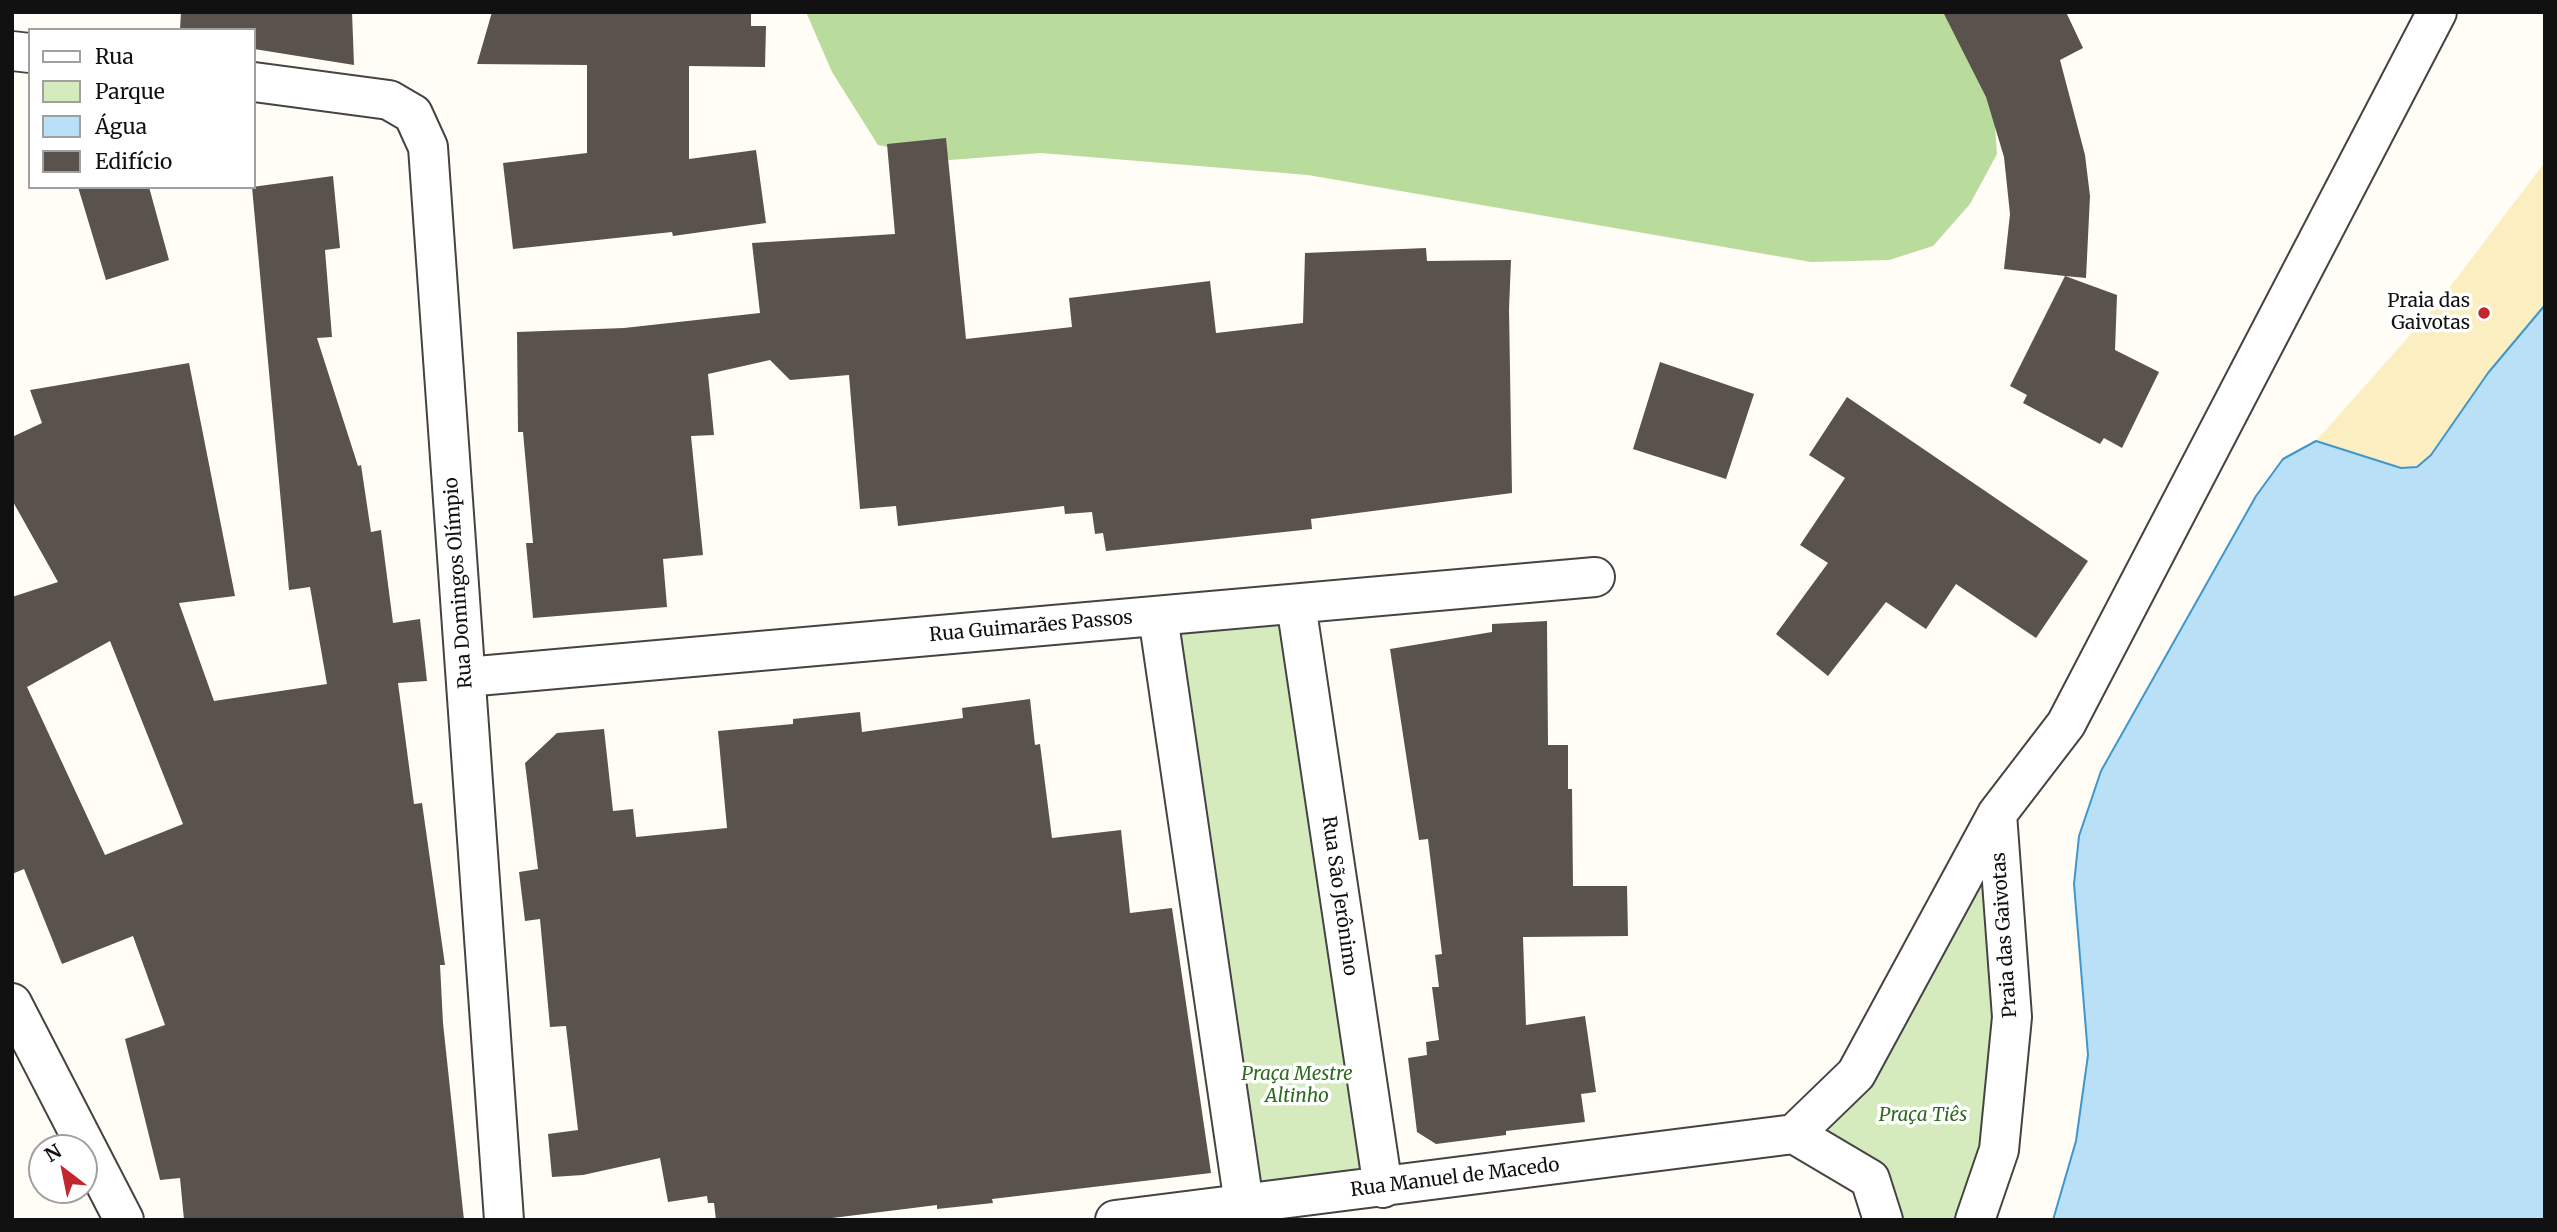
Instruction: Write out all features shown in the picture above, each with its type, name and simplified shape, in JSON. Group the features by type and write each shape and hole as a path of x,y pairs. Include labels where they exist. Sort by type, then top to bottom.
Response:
{"street":[{"name":"Praia das Gaivotas","path":"1794,1134 1856,1074 1997,814 2066,724 2437,12"},
{"name":"Rua Domingos Olímpio","path":"256,82 389,100 412,114 428,147 504,1220"},
{"name":"Rua Guimarães Passos","path":"466,677 1595,577"},
{"name":"Rua São Jerônimo","path":"1296,604 1383,1188"},
{"path":"1158,615 1244,1204"},
{"name":"Praia das Gaivotas","path":"1975,1220 1998,1150 2012,1017 1997,814"},
{"path":"12,1003 124,1220"},
{"path":"1794,1134 1870,1179 1883,1220"},
{"name":"Rua Manuel de Macedo","path":"1115,1220 1794,1134"}],"green space":[{"path":"806,12 1951,12 1993,98 1997,154 1970,204 1933,246 1889,260 1811,262 1308,175 1041,153 950,160 878,145 832,72"},
{"name":"Praça Mestre Altinho","path":"1296,604 1383,1188 1244,1204 1158,616"},
{"name":"Praça Tiês","path":"1997,814 2012,1017 1975,1220 1883,1220 1870,1179 1794,1134 1856,1074"}],"sand":[{"name":"Praia das Gaivotas","path":"2545,162 2545,305 2488,373 2431,455 2417,467 2401,468 2316,441 2434,308"}],"water":[{"path":"2545,305 2545,1220 2053,1220 2076,1141 2088,1055 2074,884 2079,836 2101,771 2256,496 2283,459 2316,441 2401,468 2417,467 2431,455 2488,373"}],"building":[{"path":"181,12 352,12 354,65 256,49 256,28 180,28"},
{"path":"492,12 751,12 751,26 766,26 765,67 689,66 689,159 756,150 766,223 673,236 672,232 513,249 503,163 587,153 587,65 477,64"},
{"path":"1943,12 2066,12 2083,48 2060,60 2085,155 2090,196 2086,278 2004,269 2010,214 2004,157 1986,97"},
{"path":"946,138 966,339 1072,327 1069,298 1210,281 1216,333 1303,323 1305,253 1426,248 1427,261 1511,260 1509,309 1512,493 1311,519 1312,529 1106,551 1103,533 1095,534 1092,512 1065,514 1064,506 898,526 896,506 860,509 849,375 790,380 770,360 708,374 714,435 691,436 703,555 663,559 667,607 533,618 526,543 533,543 523,432 518,432 517,332 624,328 760,313 752,243 895,234 887,144"},
{"path":"333,176 340,248 325,250 332,337 317,338 358,466 361,465 371,532 381,530 393,623 420,619 427,681 398,683 414,804 422,803 445,965 440,965 443,1023 464,1220 184,1220 180,1178 160,1180 125,1039 165,1025 133,936 62,964 24,869 12,874 12,597 58,582 12,500 12,437 42,423 30,390 189,363 235,596 179,603 214,701 327,684 310,587 289,590 252,189","holes":["110,641 183,824 105,855 27,687"]},
{"path":"79,189 150,189 169,260 106,280"},
{"path":"2065,276 2117,295 2115,350 2159,372 2122,448 2104,438 2100,444 2023,403 2027,395 2010,386"},
{"path":"1660,362 1754,394 1726,479 1633,449"},
{"path":"1847,397 2088,561 2036,638 1956,584 1926,629 1886,602 1828,676 1776,634 1828,563 1800,545 1845,478 1809,455"},
{"path":"1547,621 1548,745 1568,745 1568,789 1572,789 1573,886 1627,886 1628,936 1523,937 1526,1025 1585,1016 1596,1092 1581,1094 1585,1122 1506,1131 1506,1135 1436,1144 1417,1132 1408,1058 1427,1055 1426,1042 1439,1040 1432,987 1439,987 1435,955 1442,954 1428,839 1419,840 1390,649 1492,632 1492,624"},
{"path":"1030,699 1035,745 1040,744 1052,838 1121,830 1130,913 1172,908 1211,1173 992,1199 993,1203 937,1209 937,1205 816,1220 716,1220 714,1203 708,1203 707,1196 668,1202 660,1158 583,1175 552,1177 548,1134 578,1130 566,1026 550,1027 540,919 525,921 519,872 538,869 525,763 557,733 604,729 613,811 633,809 636,837 727,828 718,731 793,724 793,719 860,712 862,732 963,718 962,708"}],"place":[{"name":"Praia das Gaivotas","path":"2484,313"}]}
